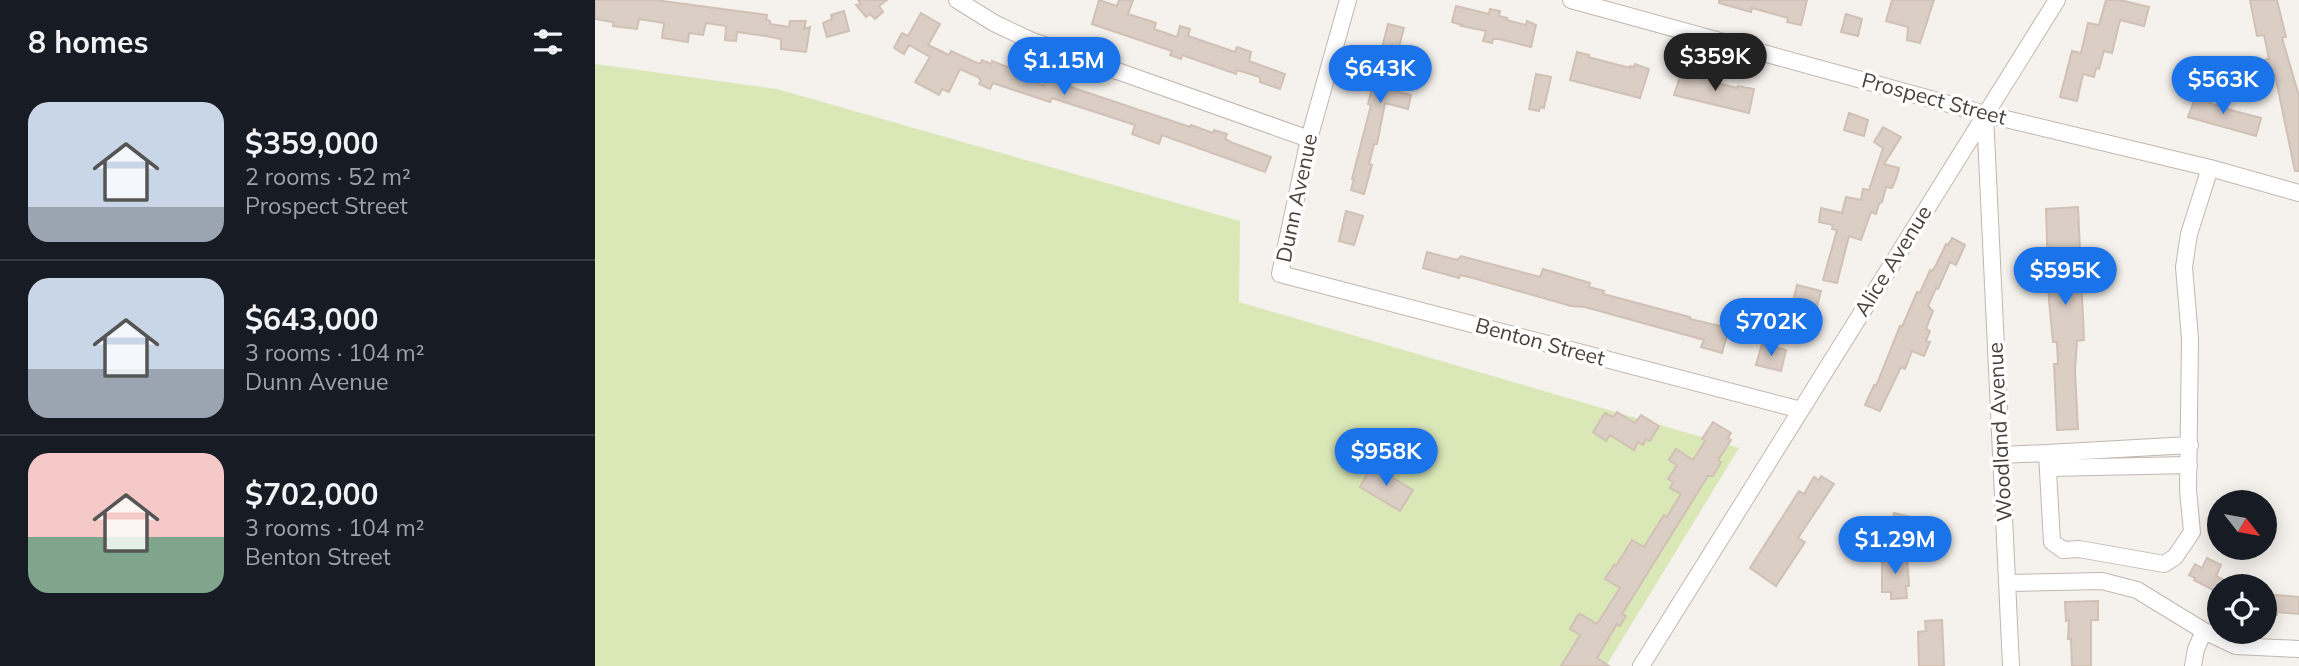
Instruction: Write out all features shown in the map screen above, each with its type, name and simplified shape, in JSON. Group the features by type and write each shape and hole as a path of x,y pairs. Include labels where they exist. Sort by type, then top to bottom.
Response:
{"street":[{"path":"957,0 994,23 1030,40 1309,139"},
{"name":"Dunn Avenue","path":"1280,274 1309,139 1348,0"},
{"name":"Prospect Street","path":"1571,0 1985,114 2210,168 2299,194"},
{"name":"Alice Avenue","path":"1641,666 2057,0"},
{"name":"Woodland Avenue","path":"1985,114 2011,666"},
{"path":"2048,461 2052,542 2063,550 2078,549 2164,564 2175,557 2192,532 2188,490 2190,339 2184,267 2189,234 2210,168"},
{"name":"Benton Street","path":"1280,274 1801,410"},
{"path":"2048,461 2190,446"},
{"path":"2001,454 2048,461 2189,465"},
{"path":"2007,583 2102,582 2137,590 2204,631 2236,646 2299,649"},
{"path":"2193,666 2196,649 2204,631"}],"green space":[{"path":"595,64 777,89 1240,221 1239,302 1739,448 1606,666 595,666"}],"building":[{"path":"595,0 655,0 767,15 766,20 770,21 770,24 789,27 790,21 806,21 804,29 810,27 806,52 781,49 781,39 766,36 737,32 736,41 725,40 726,26 706,23 703,35 689,33 688,42 662,38 664,23 639,19 637,29 613,26 613,22 595,19"},
{"path":"858,0 887,0 879,6 883,12 875,19 870,14 866,17 856,5 861,4"},
{"path":"1099,0 1117,6 1119,0 1133,0 1128,14 1156,23 1154,29 1177,37 1180,26 1190,29 1188,36 1235,52 1237,47 1251,52 1249,61 1285,74 1280,89 1260,82 1260,77 1237,70 1236,74 1182,55 1181,59 1170,55 1172,51 1092,24"},
{"path":"1719,0 1807,0 1801,25 1787,22 1788,18 1752,8 1751,12 1719,3"},
{"path":"1892,0 1934,0 1920,43 1907,40 1908,27 1886,21"},
{"path":"2106,0 2120,0 2149,7 2144,26 2120,20 2112,53 2104,51 2094,77 2083,74 2077,101 2060,97 2072,51 2081,53 2088,23 2099,25"},
{"path":"2250,0 2277,0 2286,37 2282,38 2299,96 2299,171 2295,171 2275,75 2265,78 2261,61 2269,59 2264,35 2257,36"},
{"path":"1456,6 1489,14 1490,9 1500,11 1499,16 1507,18 1506,20 1526,25 1527,21 1536,25 1531,47 1499,39 1493,39 1492,43 1483,41 1486,31 1452,22"},
{"path":"844,11 849,31 827,37 823,23 832,19 831,15"},
{"path":"921,13 940,24 928,45 949,55 951,51 977,63 982,60 991,64 992,61 1026,74 1025,78 1044,86 1046,80 1050,80 1190,127 1191,125 1213,133 1214,130 1227,134 1225,139 1271,157 1265,172 1162,135 1159,144 1132,134 1135,125 1052,98 1050,102 993,83 990,89 979,84 981,80 978,77 960,69 949,92 942,89 939,95 915,82 930,57 909,45 904,54 894,48 902,33 908,36"},
{"path":"1846,14 1862,19 1858,36 1841,32"},
{"path":"1388,24 1404,28 1395,62 1393,76 1397,77 1394,91 1411,95 1408,109 1385,103 1364,194 1351,190 1352,179"},
{"path":"1577,52 1630,68 1635,64 1649,69 1640,98 1570,80"},
{"path":"1536,74 1551,77 1544,108 1540,107 1539,111 1529,109"},
{"path":"1681,74 1737,88 1754,89 1749,113 1674,95"},
{"path":"2202,90 2211,94 2208,102 2261,118 2256,136 2188,117 2195,98 2199,99"},
{"path":"1849,113 1868,120 1864,136 1844,130"},
{"path":"1883,127 1901,137 1884,164 1899,168 1896,179 1892,188 1886,187 1876,214 1871,212 1861,240 1849,236 1837,283 1823,280 1837,230 1832,229 1833,225 1819,222 1821,208 1842,213 1846,197 1861,200 1863,189 1869,190 1883,148 1874,142"},
{"path":"2078,207 2084,340 2077,341 2075,371 2078,429 2057,430 2054,364 2058,364 2057,342 2053,342 2049,300 2046,209"},
{"path":"1346,211 1363,216 1354,245 1339,241"},
{"path":"1952,238 1965,245 1956,265 1950,262 1928,306 1933,311 1926,329 1930,331 1926,341 1930,342 1924,356 1912,351 1905,369 1901,367 1880,411 1865,405 1917,292 1920,293 1930,270 1932,271"},
{"path":"1427,252 1457,260 1461,256 1540,277 1543,269 1590,283 1589,287 1604,291 1603,294 1729,328 1722,353 1701,347 1704,340 1473,278 1460,275 1459,278 1423,268"},
{"path":"1797,285 1821,291 1814,318 1791,309"},
{"path":"1762,344 1786,350 1781,371 1756,365"},
{"path":"1617,412 1635,423 1641,415 1659,426 1650,441 1646,439 1643,445 1638,442 1634,450 1610,435 1606,441 1593,432 1605,413 1613,417"},
{"path":"1713,422 1731,433 1728,438 1731,440 1718,460 1721,462 1713,476 1708,476 1622,614 1626,616 1620,626 1617,624 1597,658 1609,666 1561,666 1580,635 1570,629 1578,615 1597,624 1620,588 1605,579 1612,568 1632,540 1644,547 1681,494 1670,488 1673,482 1668,479 1677,465 1669,460 1676,449 1693,460"},
{"path":"1372,465 1413,490 1400,511 1360,487"},
{"path":"1821,476 1834,484 1798,538 1805,542 1776,586 1750,568 1799,491 1804,494 1814,477 1819,480"},
{"path":"1894,513 1915,518 1911,538 1890,532"},
{"path":"1907,555 1907,598 1891,599 1891,592 1882,592 1882,556"},
{"path":"2207,558 2221,565 2217,574 2207,574 2207,587 2189,575 2195,564 2202,568"},
{"path":"2277,595 2299,597 2299,614 2277,612"},
{"path":"2098,601 2098,620 2091,620 2091,666 2072,666 2065,602"},
{"path":"1942,620 1944,666 1919,666 1918,632 1926,631 1925,621"}]}
